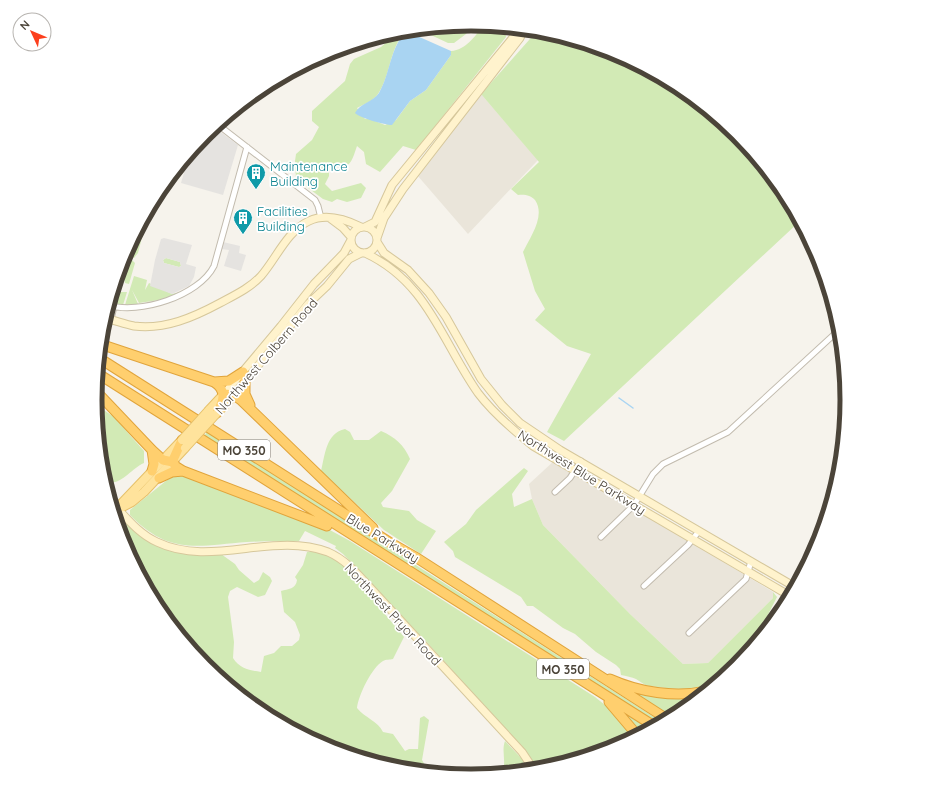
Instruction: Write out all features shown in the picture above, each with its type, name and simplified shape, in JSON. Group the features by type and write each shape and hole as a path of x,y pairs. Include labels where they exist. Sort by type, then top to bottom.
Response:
{"highway":[{"path":"106,346 214,382 221,388 224,394 224,399 214,412"},
{"name":"Blue Parkway","path":"104,361 389,542 417,558 662,716"},
{"path":"214,382 229,381 242,372"},
{"name":"Blue Parkway","path":"102,376 368,547 649,723"},
{"path":"245,381 245,394 254,411"},
{"path":"224,394 234,394 254,411 389,542"},
{"path":"102,397 152,450 163,460 173,462"},
{"path":"183,444 174,454 173,462 175,466 183,471 320,522 368,547"},
{"path":"152,450 154,464 152,471"},
{"path":"159,478 172,472 183,471"},
{"path":"595,672 618,682 646,690 676,694 696,692"},
{"path":"600,692 623,716 634,731"}],"main road":[{"path":"351,239 354,232 375,222 392,185 515,34"},
{"path":"324,217 343,228 351,239 354,248 363,253 373,250 384,218 403,189 522,34"},
{"path":"111,319 134,326 161,325 184,321 238,293 260,277 298,229 308,221 324,217 336,218 372,231 377,240"},
{"name":"Northwest Colbern Road","path":"224,394 314,284 344,253 351,239"},
{"name":"Northwest Blue Parkway","path":"377,240 384,253 408,270 430,293 446,317 481,379 502,405 529,430 790,584"},
{"name":"Northwest Blue Parkway","path":"363,253 377,259 396,273 427,307 474,386 498,416 533,446 785,593"},
{"name":"Northwest Colbern Road","path":"117,507 163,460 183,444 234,394 308,304 327,286 345,263 363,253"},
{"path":"118,509 132,502 159,478 173,462"},
{"name":"Northwest Pryor Road","path":"119,514 146,536 156,542 182,550 215,551 300,546 328,552 339,558 366,583 522,752 530,764"}],"street":[{"path":"222,128 315,200 324,217"},
{"path":"114,307 147,305 177,297 194,288 209,274 214,266 247,147"},
{"path":"601,538 634,505 654,474 663,464 728,432 833,335"},
{"path":"556,492 576,470 581,462"},
{"path":"644,586 699,531"},
{"path":"689,633 740,586 749,572 751,561"}],"shaded area":[{"path":"481,94 538,160 468,234 417,175"},
{"path":"219,131 238,145 223,195 181,183 186,165"},
{"path":"164,238 192,245 186,264 196,267 194,277 189,286 172,294 150,286 161,239","holes":["166,258 180,262 181,266 179,267 164,263 163,260"]},
{"path":"223,242 240,246 239,253 246,255 241,271 224,266 229,250 221,249"},
{"path":"555,460 773,592 773,598 708,663 683,664 630,614 543,525 532,499 529,484"}],"green space":[{"path":"468,31 454,43 448,43 428,34"},
{"path":"479,31 505,33 506,37 416,150 403,146 380,172 366,164 364,152 357,146 353,158 348,165 341,167 329,163 329,176 325,184 332,191 361,183 366,188 361,198 347,202 337,199 332,202 323,199 296,179 296,154 312,140 319,127 312,121 312,111 345,81 350,64 354,59 381,47 388,41 400,38 396,45 385,79 378,94 357,108 365,119 370,119 385,125 396,120 410,101 426,90 451,55 451,51 461,48 474,38"},
{"path":"532,36 566,44 612,59 655,80 676,93 714,123 748,157 763,175 795,226 564,441 547,432 591,354 567,346 535,320 545,309 535,291 523,252 538,220 538,206 532,197 518,195 511,189 539,162 481,94"},
{"path":"374,44 373,45 357,51 358,49"},
{"path":"144,228 138,253 134,258 131,256"},
{"path":"166,258 180,262 181,266 179,267 164,263 163,260"},
{"path":"132,260 135,263 129,284 125,283 124,279 129,262"},
{"path":"134,276 147,280 145,290 149,283 172,294 184,291 165,299 139,303 132,290 138,304 125,305"},
{"path":"118,292 127,292 123,305 114,303"},
{"path":"102,408 114,417 144,451 144,463 125,477 115,482 111,482 109,472 102,424"},
{"path":"345,429 350,432 354,440 369,440 381,431 395,439 405,450 410,459 392,491 381,503 383,507 409,511 417,520 436,531 421,554 384,530 321,471 325,452 330,440 339,431"},
{"path":"207,432 657,719 653,721 204,436"},
{"path":"524,468 528,471 512,494 514,507 532,499 543,525 630,614 683,664 708,663 773,598 773,592 777,597 763,625 748,643 731,661 701,688 674,689 649,686 634,678 621,675 620,669 616,665 596,652 575,634 563,628 533,606 527,606 521,597 455,557 453,551 444,542 466,524 476,510"},
{"path":"179,474 328,529 350,541 595,697 610,709 630,733 589,749 532,764 520,746 424,639 416,635 374,586 343,554 335,548 336,546 305,531 299,541 253,542 198,546 184,545 158,537 144,528 130,515 130,510 172,476"},
{"path":"121,519 141,536 158,546 190,554 221,554 235,564 239,570 254,583 259,580 263,572 270,577 272,581 265,595 258,597 237,587 230,591 228,597 234,642 233,658 242,667 253,671 261,672 264,656 274,653 281,646 292,646 299,640 300,635 295,622 284,612 281,591 295,585 297,580 295,577 303,565 307,552 329,556 348,569 381,603 380,608 404,637 393,659 383,661 370,675 363,689 357,708 378,725 383,732 393,734 405,751 409,749 418,749 420,718 424,716 429,720 422,760 426,766 375,756 329,741 286,720 246,693 210,661 178,625 151,584"},
{"path":"627,688 693,694 666,713"},
{"path":"624,714 644,726 635,730"},
{"path":"505,741 523,760 524,765 503,767"}],"water":[{"path":"415,35 451,51 451,55 426,90 410,101 392,125 373,121 358,115 355,113 357,110 373,99 383,86 393,53 401,38"}],"waterway":[{"path":"619,398 633,408"}],"place":[{"name":"Maintenance Building","path":"256,190"},
{"name":"Facilities Building","path":"243,235"}]}
